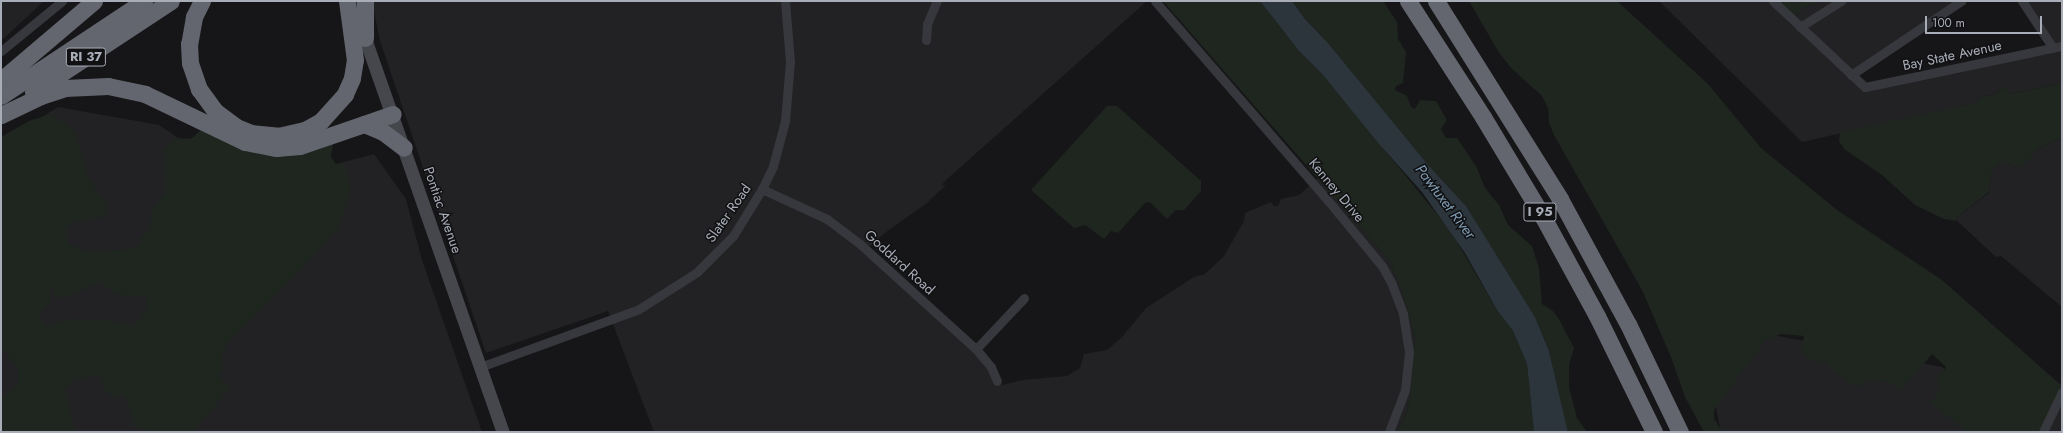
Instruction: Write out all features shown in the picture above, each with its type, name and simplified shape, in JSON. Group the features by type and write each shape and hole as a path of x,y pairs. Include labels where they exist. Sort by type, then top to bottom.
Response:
{"highway":[{"path":"1,80 94,1"},
{"name":"RI 37","path":"1,96 144,1"},
{"name":"RI 37","path":"1,114 171,1"},
{"path":"202,1 194,17 189,44 190,63 199,89 215,111 236,127 251,133 278,136 296,133 317,124 334,109 345,94 352,78 354,60 348,1"},
{"path":"365,1 365,38"},
{"name":"I 95","path":"1408,1 1491,129 1543,216 1597,316 1654,432"},
{"name":"I 95","path":"1436,1 1574,223 1628,324 1680,432"},
{"path":"1448,1 1469,52"},
{"path":"1,114 49,93 97,85 145,94 232,137 260,147 296,146 392,114"},
{"path":"364,124 383,132 404,148"}],"main road":[{"name":"Pontiac Avenue","path":"348,1 365,38 502,432"}],"street":[{"path":"1,51 62,1"},
{"name":"Slater Road","path":"480,367 609,322 655,301 697,272 720,251 744,219 762,189 779,146 788,104 790,41 785,1"},
{"path":"926,40 927,24 937,1"},
{"name":"Kenney Drive","path":"1155,1 1334,208 1382,266 1391,282 1403,314 1409,352 1405,390 1389,432"},
{"name":"Bay State Avenue","path":"1772,1 1863,86 1871,86 2058,47"},
{"path":"1800,27 1841,1"},
{"path":"1851,76 1961,1"},
{"path":"2022,1 2058,47"},
{"name":"Goddard Road","path":"762,189 838,227 976,350 991,367 997,381"},
{"path":"976,350 1024,298"},
{"path":"2043,432 2062,392"}],"shaded area":[{"path":"1,1 44,1 1,41"},
{"path":"372,1 1147,1 946,180 941,186 946,185 927,203 886,232 867,249 990,360 1002,385 1022,380 1067,376 1080,368 1084,354 1107,350 1122,337 1146,308 1194,277 1205,274 1224,256 1244,221 1245,213 1271,202 1274,206 1278,206 1281,199 1299,195 1318,178 1389,260 1403,294 1415,338 1414,376 1407,412 1397,432 654,432 608,311 486,353 380,41"},
{"path":"1163,1 1260,1 1299,51 1323,75 1450,230 1497,310 1513,331 1527,364 1534,432 1397,432 1407,412 1410,397 1415,338 1403,295 1389,260"},
{"path":"1292,1 1383,1 1397,22 1398,39 1406,52 1403,83 1396,86 1395,90 1407,96 1411,107 1415,109 1420,100 1436,101 1447,120 1441,129 1446,138 1457,138 1476,166 1485,188 1499,205 1508,225 1532,246 1539,268 1542,304 1553,311 1559,319 1574,348 1569,365 1569,387 1577,418 1587,432 1568,432 1549,351 1535,317 1466,206 1429,166 1328,43 1305,19"},
{"path":"1469,1 1617,1 1708,84 1761,148 1837,210 1942,280 2062,386 2041,432 1968,432 1930,403 1941,389 1936,381 1946,367 1932,354 1902,390 1888,382 1879,381 1866,381 1857,387 1832,370 1825,360 1817,363 1801,352 1804,336 1781,334 1766,340 1714,410 1714,419 1723,432 1704,432 1685,397 1671,357 1642,290 1554,135 1549,123 1548,108 1542,96 1511,68 1498,51"},
{"path":"1659,1 1774,1 1793,19 1804,8 1819,1 1960,1 1853,74 1864,85 2049,48 2022,1 2062,1 2062,83 2010,94 2006,87 1992,95 1982,96 1975,103 1802,142"},
{"path":"1774,1 1819,1 1804,8 1793,19"},
{"path":"2062,83 2062,138 2039,148 2021,168 2008,163 1999,163 1991,174 1989,192 1955,219 1957,221 1944,219 1915,205 1882,175 1844,149 1839,141 1840,132 1975,103 1982,96 1992,95 2006,87 2011,94"},
{"path":"1107,106 1117,106 1201,181 1201,191 1184,210 1176,210 1167,219 1151,203 1146,202 1118,233 1111,231 1104,239 1085,225 1074,228 1031,190"},
{"path":"58,107 159,125 211,160 280,179 374,154 406,199 422,260 482,432 1,432 1,144"},
{"path":"50,114 75,131 88,177 107,206 105,216 71,223 66,230 69,244 89,252 131,249 139,245 140,239 149,231 153,209 165,192 164,148 178,138 191,139 206,125 326,139 333,144 331,157 336,164 345,164 351,188 338,228 303,268 227,344 222,355 223,372 219,375 230,388 193,432 152,432 134,426 125,395 113,397 104,389 102,378 97,375 74,380 70,386 65,387 75,432 1,432 1,400 18,384 18,368 1,347 1,137 29,121","holes":["101,282 116,295 146,296 147,307 139,321 132,326 109,320 68,319 47,326 38,315 50,303 50,286 56,297 66,297"]},
{"path":"2062,138 2062,307 2001,256 1996,257 1955,219 1989,193 1991,174 1999,163 2008,163 2021,167 2039,148"},
{"path":"1767,334 1942,367 2017,432 1721,432 1715,403"},
{"path":"2062,392 2062,432 2017,432"}],"water":[{"name":"Pawtuxet River","path":"1260,1 1292,1 1305,19 1328,43 1429,166 1466,206 1535,317 1549,351 1568,432 1534,432 1527,364 1513,331 1497,310 1465,253 1422,192 1379,144 1323,75 1299,51"}]}
